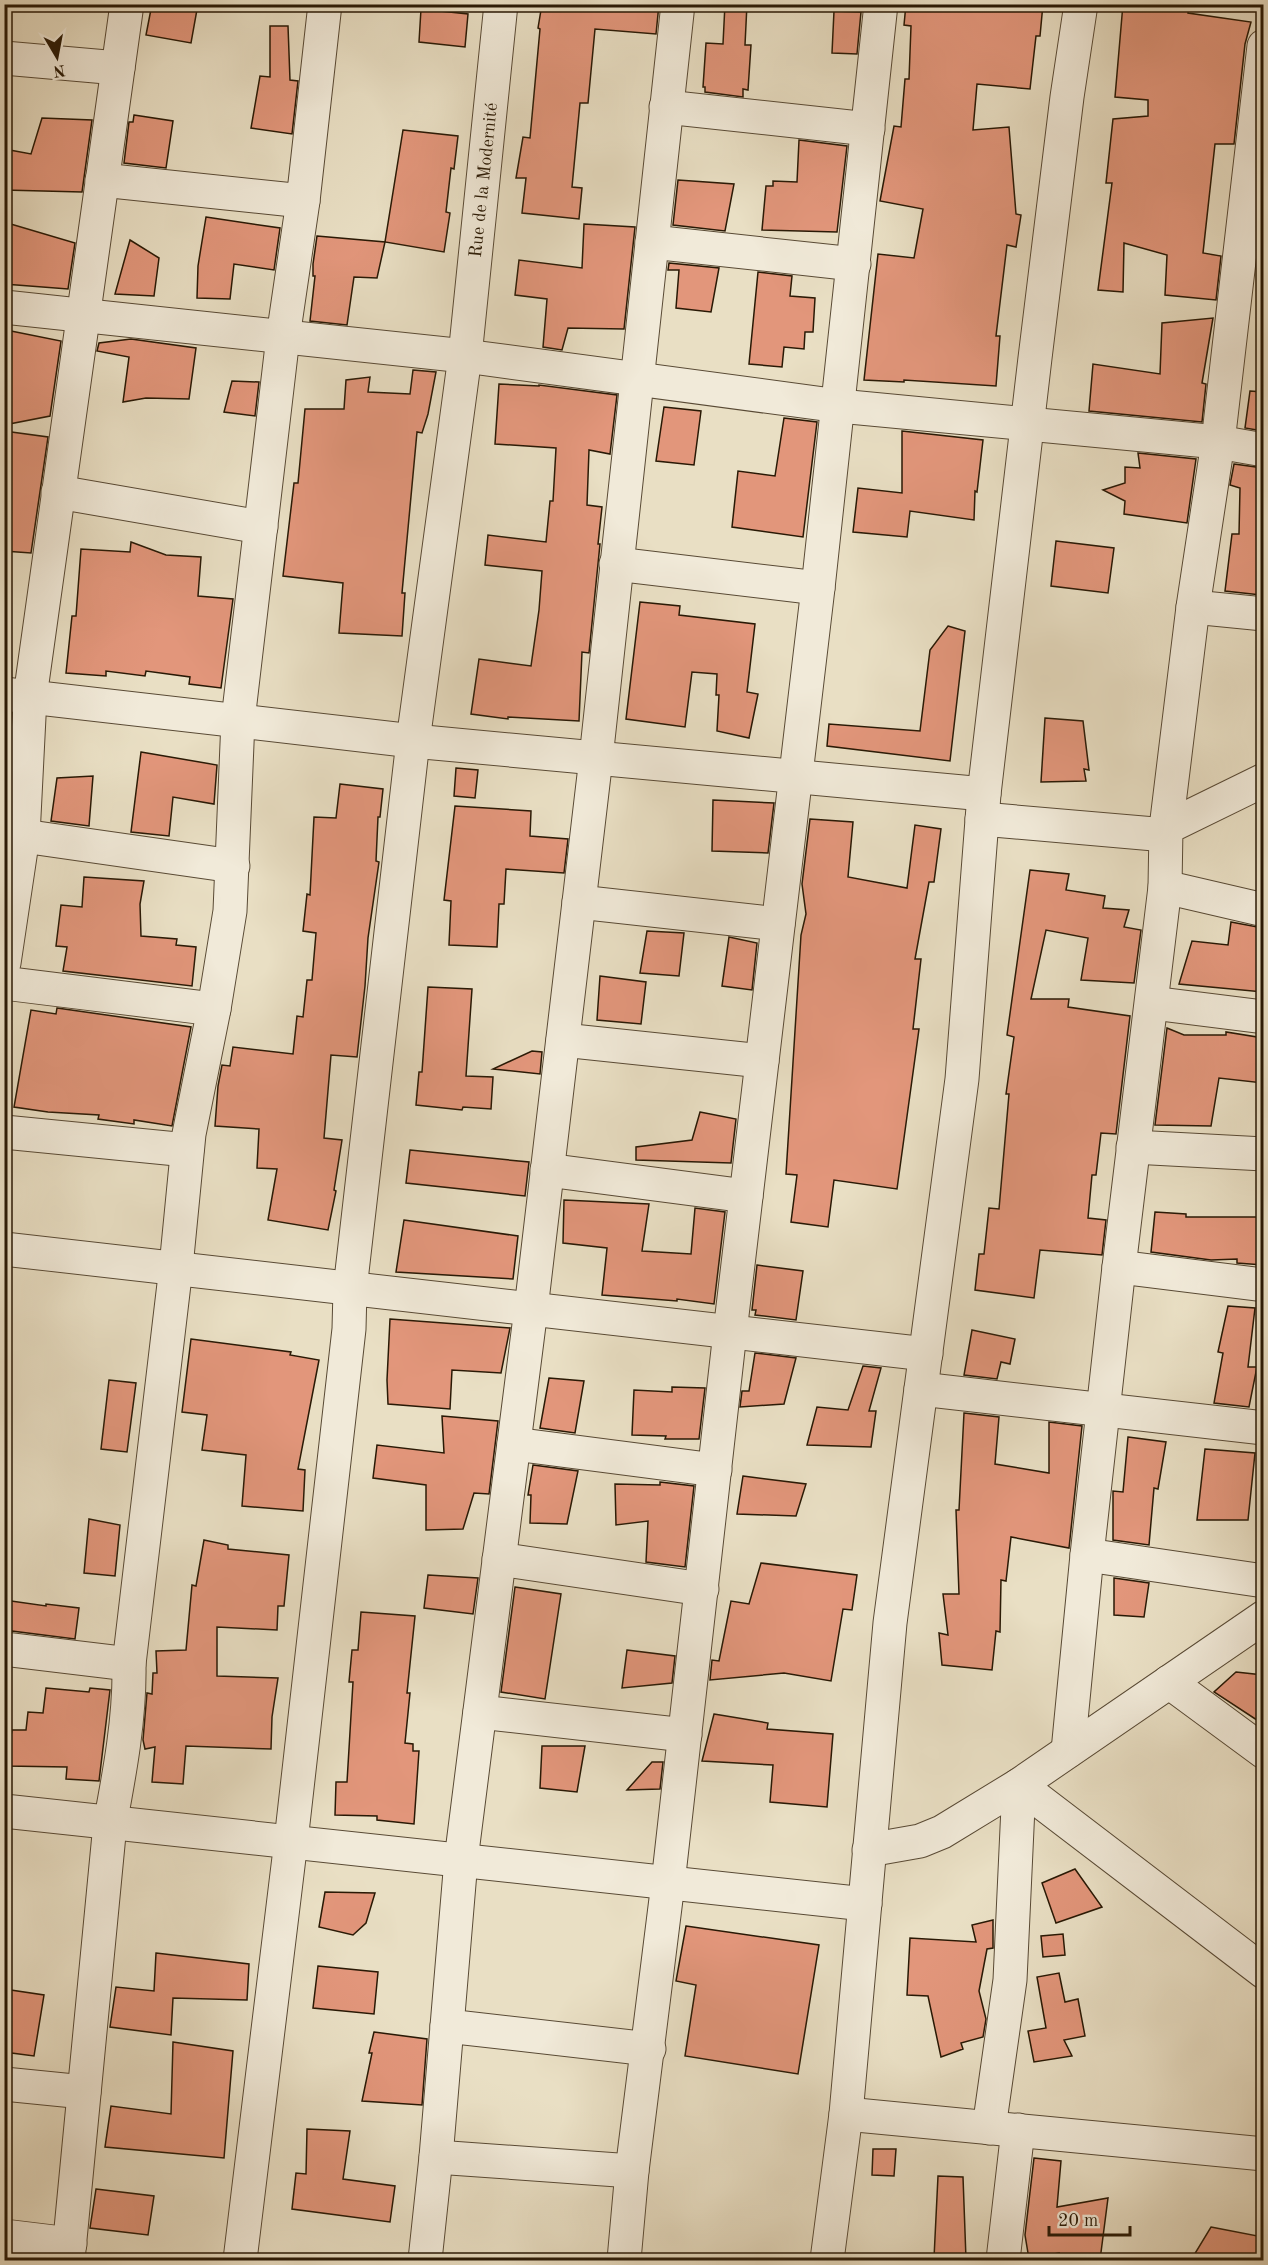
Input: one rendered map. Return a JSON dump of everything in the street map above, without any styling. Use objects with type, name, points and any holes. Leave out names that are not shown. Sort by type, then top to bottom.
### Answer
[{"type":"street","points":[[4,963],[23,836],[17,696],[58,492],[127,4]]},
{"type":"street","points":[[4,2236],[69,2252],[110,1824],[130,1694],[129,1664],[176,1268],[187,1150],[230,911],[237,720],[283,337],[303,201],[324,4]]},
{"type":"street","name":"Rue de la Modernité","points":[[240,2260],[291,1841],[349,1329],[350,1289],[413,741],[465,356],[501,4]]},
{"type":"street","points":[[425,2260],[462,1860],[531,1309],[596,758],[678,4]]},
{"type":"street","points":[[827,2260],[846,2114],[890,1623],[962,1079],[983,806],[1027,424],[1081,4]]},
{"type":"street","points":[[624,2260],[632,2171],[649,2049],[730,1332],[839,406],[868,129],[876,5]]},
{"type":"street","points":[[1068,1751],[1119,1267],[1165,887],[1166,831],[1193,607],[1218,442],[1263,46]]},
{"type":"street","points":[[4,58],[118,68]]},
{"type":"street","points":[[666,107],[868,129]]},
{"type":"street","points":[[102,180],[303,201]]},
{"type":"street","points":[[652,242],[854,264]]},
{"type":"street","points":[[4,307],[465,356],[839,406],[1218,442],[1263,450]]},
{"type":"street","points":[[58,492],[261,527]]},
{"type":"street","points":[[616,564],[818,588]]},
{"type":"street","points":[[1193,607],[1263,614]]},
{"type":"street","points":[[17,696],[413,741],[796,777],[1166,831],[1263,780]]},
{"type":"street","points":[[23,836],[232,866]]},
{"type":"street","points":[[1165,887],[1263,910]]},
{"type":"street","points":[[579,902],[778,924]]},
{"type":"street","points":[[4,983],[214,1009]]},
{"type":"street","points":[[1152,1003],[1263,1017]]},
{"type":"street","points":[[563,1041],[762,1060]]},
{"type":"street","points":[[4,1132],[187,1150]]},
{"type":"street","points":[[1133,1147],[1263,1154]]},
{"type":"street","points":[[547,1170],[746,1196]]},
{"type":"street","points":[[4,1249],[926,1354]]},
{"type":"street","points":[[1119,1267],[1263,1285]]},
{"type":"street","points":[[921,1389],[1263,1428]]},
{"type":"street","points":[[514,1444],[715,1470]]},
{"type":"street","points":[[1087,1555],[1263,1581]]},
{"type":"street","points":[[499,1559],[702,1589]]},
{"type":"street","points":[[870,1850],[920,1842],[942,1832],[1019,1785],[1263,1617]]},
{"type":"street","points":[[4,1649],[129,1664]]},
{"type":"street","points":[[1169,1682],[1263,1752]]},
{"type":"street","points":[[480,1712],[685,1734]]},
{"type":"street","points":[[1019,1785],[1263,1972]]},
{"type":"street","points":[[1003,2260],[1004,2129],[1019,1785]]},
{"type":"street","points":[[4,1811],[865,1905]]},
{"type":"street","points":[[447,2026],[649,2049]]},
{"type":"street","points":[[4,2084],[84,2092]]},
{"type":"street","points":[[846,2114],[1263,2154]]},
{"type":"street","points":[[436,2157],[632,2171]]},
{"type":"building","points":[[152,4],[198,4],[191,43],[146,35]]},
{"type":"building","points":[[542,4],[659,4],[656,34],[595,29],[588,103],[580,103],[572,187],[582,188],[579,219],[522,213],[526,178],[516,178],[523,137],[530,138],[540,29],[538,28]]},
{"type":"building","points":[[725,4],[747,4],[745,45],[751,45],[748,90],[743,89],[743,97],[705,92],[705,87],[703,87],[706,43],[723,44]]},
{"type":"building","points":[[906,4],[1043,4],[1040,36],[1036,36],[1030,89],[977,84],[973,130],[1009,127],[1016,214],[1021,215],[1016,247],[1007,245],[996,336],[1000,336],[996,386],[904,380],[904,382],[864,380],[878,254],[914,258],[923,209],[880,201],[894,126],[901,127],[905,79],[909,79],[911,26],[904,25]]},
{"type":"building","points":[[1123,4],[1189,4],[1188,13],[1251,22],[1245,44],[1234,144],[1215,144],[1203,253],[1221,256],[1216,300],[1165,295],[1167,255],[1124,243],[1123,292],[1098,290],[1112,183],[1106,183],[1113,119],[1148,116],[1148,100],[1115,97]]},
{"type":"building","points":[[421,9],[468,14],[465,47],[419,42]]},
{"type":"building","points":[[834,11],[861,12],[857,54],[832,53]]},
{"type":"building","points":[[270,26],[288,26],[290,80],[298,81],[292,134],[251,128],[260,76],[270,77]]},
{"type":"building","points":[[134,115],[173,121],[166,168],[124,163],[129,122],[133,122]]},
{"type":"building","points":[[42,118],[92,120],[82,192],[4,190],[4,149],[31,154]]},
{"type":"building","points":[[403,130],[458,136],[454,169],[451,168],[446,212],[450,213],[444,252],[385,242]]},
{"type":"building","points":[[799,140],[847,146],[837,232],[762,230],[766,186],[773,186],[773,181],[797,182]]},
{"type":"building","points":[[678,180],[734,184],[725,231],[673,225]]},
{"type":"building","points":[[206,217],[280,228],[274,270],[234,264],[230,299],[197,298],[198,266]]},
{"type":"building","points":[[4,222],[75,243],[68,289],[4,284]]},
{"type":"building","points":[[584,224],[635,227],[624,329],[568,328],[562,350],[543,347],[547,299],[515,295],[519,260],[582,268]]},
{"type":"building","points":[[317,236],[385,242],[377,278],[354,277],[347,325],[310,321]]},
{"type":"building","points":[[130,240],[159,258],[154,296],[115,294]]},
{"type":"building","points":[[669,263],[719,268],[711,312],[676,308],[679,270],[668,270]]},
{"type":"building","points":[[758,272],[792,276],[790,296],[815,298],[813,332],[805,332],[804,349],[784,347],[782,367],[749,364]]},
{"type":"building","points":[[1213,318],[1202,383],[1206,384],[1202,422],[1089,411],[1093,364],[1160,374],[1162,323]]},
{"type":"building","points":[[11,331],[61,341],[50,416],[4,425]]},
{"type":"building","points":[[131,339],[196,348],[189,399],[146,398],[123,402],[129,357],[97,351],[99,343]]},
{"type":"building","points":[[413,370],[436,372],[422,433],[417,432],[402,593],[405,593],[402,636],[339,633],[343,583],[283,576],[294,483],[298,483],[305,409],[344,409],[346,380],[370,377],[368,392],[410,394]]},
{"type":"building","points":[[232,381],[259,382],[255,416],[224,412]]},
{"type":"building","points":[[499,384],[539,385],[617,395],[610,454],[589,450],[587,505],[602,507],[589,653],[582,652],[579,721],[508,717],[508,719],[471,714],[479,659],[531,666],[539,610],[542,571],[485,565],[488,535],[546,542],[550,501],[553,501],[556,448],[495,444]]},
{"type":"building","points":[[1250,391],[1263,392],[1263,431],[1245,428]]},
{"type":"building","points":[[664,407],[701,411],[694,465],[656,461]]},
{"type":"building","points":[[784,418],[817,422],[803,537],[732,527],[738,471],[775,476]]},
{"type":"building","points":[[4,431],[48,437],[31,553],[4,551]]},
{"type":"building","points":[[902,431],[983,440],[977,492],[975,491],[974,520],[910,511],[907,537],[853,532],[858,488],[902,493]]},
{"type":"building","points":[[1138,453],[1196,459],[1187,523],[1124,514],[1125,501],[1103,490],[1125,483],[1125,467],[1140,468]]},
{"type":"building","points":[[1234,464],[1263,468],[1261,595],[1225,591],[1232,534],[1239,534],[1240,488],[1230,485]]},
{"type":"building","points":[[1056,541],[1114,548],[1108,593],[1051,586]]},
{"type":"building","points":[[131,542],[166,555],[201,557],[198,596],[233,599],[221,688],[189,684],[190,677],[146,671],[145,676],[106,671],[106,676],[66,673],[72,616],[76,616],[81,549],[130,552]]},
{"type":"building","points":[[640,602],[680,606],[679,615],[755,624],[747,692],[758,694],[749,738],[717,731],[719,695],[716,695],[717,674],[692,672],[685,727],[626,719]]},
{"type":"building","points":[[948,626],[965,631],[950,761],[827,746],[829,724],[920,731],[930,650]]},
{"type":"building","points":[[1045,718],[1083,721],[1089,770],[1084,769],[1086,781],[1041,782]]},
{"type":"building","points":[[141,752],[217,765],[214,804],[173,797],[169,836],[131,832]]},
{"type":"building","points":[[456,768],[478,770],[475,798],[454,796]]},
{"type":"building","points":[[93,776],[89,826],[51,821],[57,778]]},
{"type":"building","points":[[340,784],[383,789],[380,817],[378,817],[376,861],[379,862],[368,938],[357,1057],[331,1055],[324,1138],[342,1140],[334,1190],[336,1191],[328,1230],[268,1220],[277,1169],[257,1168],[259,1129],[215,1126],[222,1065],[230,1066],[233,1047],[293,1054],[297,1016],[303,1017],[307,980],[312,980],[316,933],[303,931],[307,894],[310,895],[314,817],[336,818]]},
{"type":"building","points":[[713,800],[774,803],[768,853],[712,851]]},
{"type":"building","points":[[455,806],[531,811],[530,836],[568,839],[564,873],[506,869],[504,904],[499,904],[497,947],[449,945],[451,901],[444,900]]},
{"type":"building","points":[[810,819],[853,822],[848,877],[907,888],[915,825],[941,829],[934,882],[929,882],[915,959],[921,959],[913,1029],[919,1029],[897,1189],[834,1180],[828,1227],[791,1222],[797,1175],[786,1174],[801,935],[806,914],[802,884]]},
{"type":"building","points":[[1030,870],[1069,874],[1066,890],[1105,896],[1103,908],[1129,910],[1124,927],[1141,930],[1134,983],[1081,980],[1088,938],[1046,930],[1031,999],[1069,999],[1068,1007],[1130,1016],[1116,1134],[1101,1133],[1096,1175],[1092,1175],[1088,1218],[1106,1220],[1102,1255],[1040,1250],[1034,1298],[975,1290],[979,1254],[984,1254],[989,1208],[999,1209],[1009,1094],[1006,1094],[1014,1037],[1007,1035]]},
{"type":"building","points":[[84,877],[144,881],[140,904],[141,936],[177,939],[176,945],[196,947],[192,986],[63,971],[67,947],[56,946],[61,905],[82,907]]},
{"type":"building","points":[[1231,922],[1263,928],[1263,992],[1179,984],[1192,941],[1228,945]]},
{"type":"building","points":[[647,931],[684,933],[679,976],[640,973]]},
{"type":"building","points":[[729,937],[757,943],[752,990],[722,986]]},
{"type":"building","points":[[600,976],[646,982],[641,1024],[597,1020]]},
{"type":"building","points":[[428,987],[472,989],[466,1076],[493,1077],[491,1109],[463,1107],[462,1110],[416,1105],[419,1072],[422,1072]]},
{"type":"building","points":[[57,1008],[191,1027],[172,1126],[134,1120],[134,1124],[98,1119],[99,1115],[14,1107],[31,1010],[56,1014]]},
{"type":"building","points":[[1167,1028],[1184,1035],[1226,1035],[1226,1032],[1263,1038],[1263,1083],[1219,1078],[1211,1126],[1155,1125]]},
{"type":"building","points":[[532,1051],[542,1052],[540,1074],[493,1069]]},
{"type":"building","points":[[700,1112],[736,1119],[731,1163],[636,1160],[636,1147],[692,1140]]},
{"type":"building","points":[[410,1150],[529,1162],[525,1196],[406,1183]]},
{"type":"building","points":[[564,1200],[649,1204],[642,1251],[691,1254],[695,1208],[725,1212],[714,1304],[677,1299],[677,1301],[602,1295],[607,1248],[563,1243]]},
{"type":"building","points":[[1155,1212],[1186,1214],[1186,1217],[1263,1217],[1263,1265],[1237,1263],[1237,1259],[1211,1260],[1151,1252]]},
{"type":"building","points":[[404,1220],[518,1236],[513,1279],[396,1272]]},
{"type":"building","points":[[757,1265],[803,1271],[796,1320],[755,1315],[756,1310],[752,1310]]},
{"type":"building","points":[[1228,1306],[1255,1308],[1248,1367],[1257,1367],[1249,1407],[1214,1403],[1223,1353],[1218,1352]]},
{"type":"building","points":[[390,1319],[510,1328],[501,1373],[452,1370],[450,1409],[388,1404]]},
{"type":"building","points":[[972,1330],[1015,1339],[1010,1364],[1001,1362],[997,1379],[964,1375]]},
{"type":"building","points":[[191,1339],[291,1352],[290,1355],[319,1360],[298,1469],[305,1470],[303,1511],[242,1506],[246,1455],[202,1450],[207,1415],[182,1412]]},
{"type":"building","points":[[755,1353],[796,1358],[784,1404],[740,1407],[742,1391],[749,1391]]},
{"type":"building","points":[[863,1366],[881,1368],[869,1411],[876,1411],[871,1447],[807,1445],[817,1407],[848,1410]]},
{"type":"building","points":[[549,1378],[584,1381],[575,1433],[540,1428]]},
{"type":"building","points":[[109,1380],[136,1383],[127,1452],[101,1449]]},
{"type":"building","points":[[672,1387],[705,1388],[699,1439],[665,1439],[666,1436],[632,1435],[634,1390],[672,1392]]},
{"type":"building","points":[[964,1413],[999,1417],[995,1464],[1049,1473],[1049,1422],[1082,1426],[1069,1548],[1011,1537],[1006,1581],[1001,1580],[1000,1632],[996,1631],[992,1670],[942,1665],[939,1633],[948,1635],[943,1594],[959,1594],[956,1510],[959,1510]]},
{"type":"building","points":[[442,1416],[498,1421],[489,1494],[474,1493],[463,1529],[426,1530],[426,1485],[373,1478],[377,1445],[444,1453]]},
{"type":"building","points":[[1128,1437],[1166,1442],[1158,1489],[1154,1488],[1149,1545],[1113,1540],[1113,1491],[1123,1492]]},
{"type":"building","points":[[1205,1449],[1255,1453],[1248,1520],[1197,1520]]},
{"type":"building","points":[[533,1465],[578,1471],[567,1524],[530,1523],[531,1495],[528,1495]]},
{"type":"building","points":[[743,1476],[806,1484],[796,1516],[737,1514]]},
{"type":"building","points":[[660,1482],[694,1486],[685,1567],[646,1562],[648,1521],[616,1525],[615,1484],[660,1485]]},
{"type":"building","points":[[89,1519],[120,1525],[115,1576],[84,1573]]},
{"type":"building","points":[[204,1540],[228,1545],[228,1549],[289,1555],[284,1606],[278,1606],[277,1630],[217,1627],[217,1676],[278,1678],[272,1717],[271,1749],[186,1746],[183,1784],[152,1782],[155,1747],[145,1749],[143,1740],[147,1693],[152,1694],[153,1673],[157,1673],[156,1651],[186,1650],[192,1585],[196,1586]]},
{"type":"building","points":[[761,1563],[857,1575],[852,1610],[843,1609],[831,1681],[784,1673],[710,1680],[712,1660],[719,1661],[731,1601],[749,1604]]},
{"type":"building","points":[[428,1575],[478,1578],[473,1614],[424,1608]]},
{"type":"building","points":[[1114,1578],[1149,1583],[1144,1617],[1114,1615]]},
{"type":"building","points":[[515,1587],[561,1594],[545,1699],[501,1692]]},
{"type":"building","points":[[4,1600],[79,1608],[75,1639],[4,1630]]},
{"type":"building","points":[[361,1612],[415,1616],[407,1693],[410,1693],[405,1743],[413,1744],[413,1751],[419,1751],[414,1824],[377,1820],[377,1816],[335,1815],[336,1782],[347,1782],[353,1682],[349,1682],[352,1650],[358,1650]]},
{"type":"building","points":[[627,1650],[675,1656],[672,1683],[622,1688]]},
{"type":"building","points":[[1236,1672],[1263,1675],[1263,1724],[1214,1692]]},
{"type":"building","points":[[46,1688],[89,1692],[90,1688],[110,1690],[99,1781],[66,1779],[67,1767],[6,1766],[12,1730],[26,1730],[28,1712],[43,1713]]},
{"type":"building","points":[[714,1714],[768,1723],[767,1729],[833,1734],[827,1807],[770,1802],[773,1765],[702,1761]]},
{"type":"building","points":[[542,1746],[585,1746],[577,1792],[540,1788]]},
{"type":"building","points":[[652,1762],[663,1762],[660,1789],[627,1790]]},
{"type":"building","points":[[1075,1869],[1102,1907],[1056,1923],[1042,1883]]},
{"type":"building","points":[[325,1892],[375,1893],[366,1923],[353,1935],[319,1927]]},
{"type":"building","points":[[993,1920],[993,1948],[987,1949],[979,1991],[986,2019],[983,2037],[961,2043],[963,2049],[941,2057],[928,1996],[907,1995],[910,1938],[976,1942],[972,1925]]},
{"type":"building","points":[[686,1926],[819,1945],[798,2074],[685,2056],[696,1985],[676,1981]]},
{"type":"building","points":[[1063,1934],[1065,1955],[1043,1957],[1041,1936]]},
{"type":"building","points":[[156,1953],[249,1964],[247,2000],[173,1998],[171,2035],[110,2027],[116,1987],[154,1991]]},
{"type":"building","points":[[318,1966],[378,1972],[374,2014],[313,2008]]},
{"type":"building","points":[[1059,1973],[1065,2002],[1078,1999],[1085,2036],[1064,2040],[1072,2056],[1034,2062],[1028,2031],[1046,2028],[1037,1977]]},
{"type":"building","points":[[4,1989],[44,1995],[34,2056],[4,2052]]},
{"type":"building","points":[[374,2032],[427,2039],[422,2105],[362,2101]]},
{"type":"building","points":[[173,2042],[233,2051],[224,2158],[105,2147],[111,2106],[171,2114]]},
{"type":"building","points":[[307,2129],[350,2131],[343,2179],[395,2186],[390,2222],[292,2209],[296,2173],[306,2174]]},
{"type":"building","points":[[873,2149],[896,2149],[894,2176],[872,2175]]},
{"type":"building","points":[[1034,2158],[1061,2161],[1057,2207],[1108,2198],[1100,2260],[1058,2260],[1059,2253],[1029,2259],[1025,2235]]},
{"type":"building","points":[[938,2176],[963,2177],[966,2259],[934,2258]]},
{"type":"building","points":[[96,2189],[154,2196],[148,2235],[90,2228]]},
{"type":"building","points":[[1211,2227],[1263,2237],[1263,2260],[1191,2260]]}]
